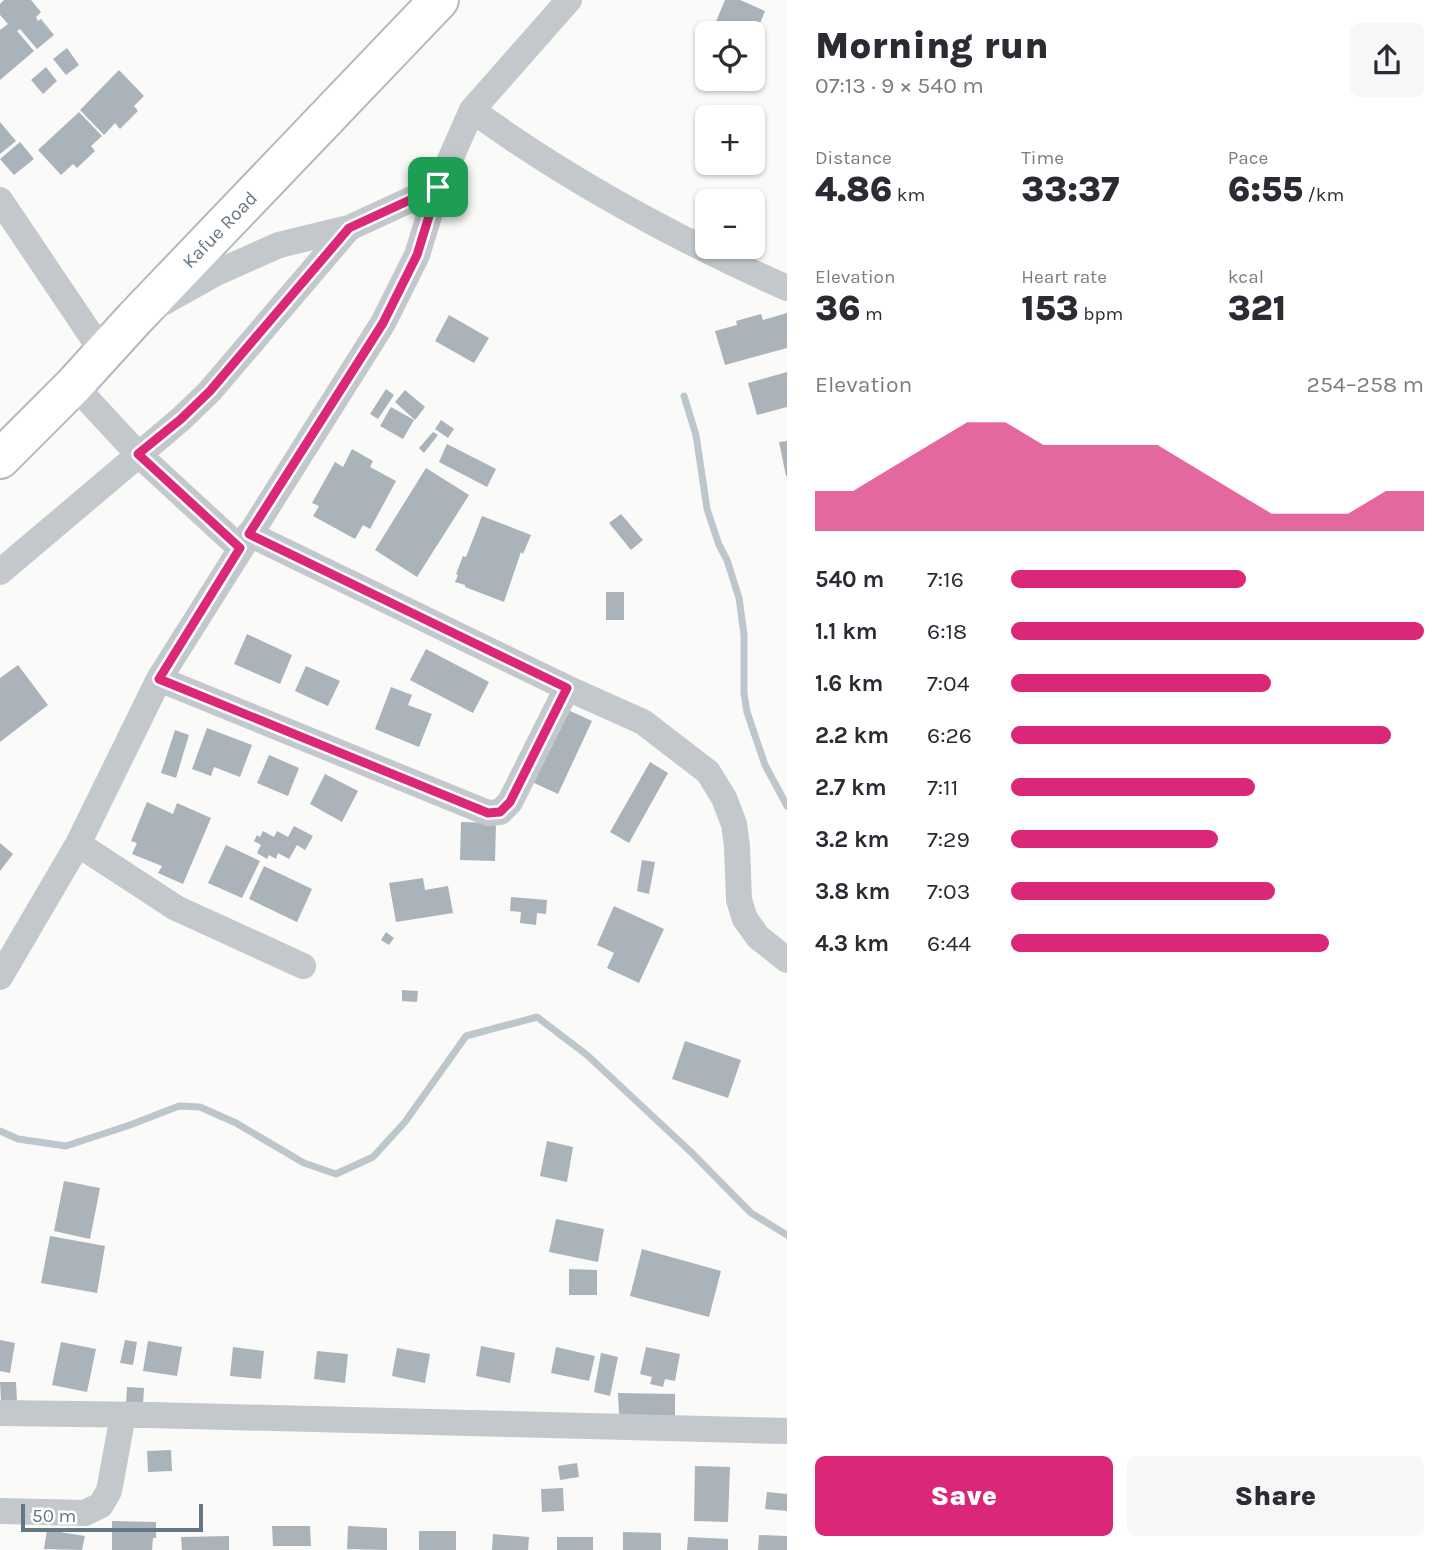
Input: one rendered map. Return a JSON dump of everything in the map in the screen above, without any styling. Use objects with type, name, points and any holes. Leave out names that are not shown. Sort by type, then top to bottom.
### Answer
[{"type":"highway","name":"Kafue Road","points":[[0,459],[74,385],[439,0]]},
{"type":"street","points":[[0,977],[78,844],[159,679],[383,323],[417,255],[438,187],[472,110],[569,0]]},
{"type":"street","points":[[472,110],[508,137],[606,196],[716,256],[787,288]]},
{"type":"street","points":[[135,318],[218,272],[278,245],[349,228],[438,187]]},
{"type":"street","points":[[0,200],[103,353]]},
{"type":"street","points":[[0,572],[181,419],[210,391],[349,228]]},
{"type":"street","points":[[74,385],[138,454],[244,541],[643,722],[708,772],[724,799],[734,824],[739,900],[745,919],[758,937],[787,960]]},
{"type":"street","points":[[159,679],[488,813],[500,812],[510,802],[567,688]]},
{"type":"street","points":[[78,844],[176,908],[303,966]]},
{"type":"street","points":[[0,1413],[787,1431]]},
{"type":"street","points":[[0,1511],[85,1513],[101,1505],[109,1491],[123,1415]]},
{"type":"building","points":[[4,0],[31,0],[41,12],[36,17],[38,21],[41,19],[54,35],[37,49],[20,29],[17,31],[34,51],[0,80],[0,30],[8,24],[0,15],[0,4]]},
{"type":"building","points":[[725,0],[740,0],[765,11],[761,21],[716,21]]},
{"type":"building","points":[[67,48],[79,65],[66,75],[53,59]]},
{"type":"building","points":[[46,67],[57,81],[43,94],[31,80]]},
{"type":"building","points":[[119,70],[144,96],[134,106],[138,111],[120,129],[115,123],[104,135],[80,110]]},
{"type":"building","points":[[79,112],[102,136],[91,146],[95,151],[77,168],[73,164],[61,175],[38,150]]},
{"type":"building","points":[[0,122],[16,141],[0,154]]},
{"type":"building","points":[[20,142],[34,159],[14,175],[0,159]]},
{"type":"building","points":[[787,313],[787,348],[725,365],[715,331],[737,325],[736,321],[761,314],[763,320]]},
{"type":"building","points":[[449,315],[489,338],[474,363],[435,341]]},
{"type":"building","points":[[787,372],[787,407],[757,415],[748,383]]},
{"type":"building","points":[[386,389],[394,395],[378,419],[370,414]]},
{"type":"building","points":[[405,390],[425,407],[415,420],[395,402]]},
{"type":"building","points":[[391,407],[414,420],[403,439],[380,426]]},
{"type":"building","points":[[441,420],[454,429],[448,438],[435,429]]},
{"type":"building","points":[[433,432],[438,435],[424,453],[419,448]]},
{"type":"building","points":[[787,441],[787,476],[786,476],[779,442]]},
{"type":"building","points":[[447,444],[496,469],[487,487],[439,462]]},
{"type":"building","points":[[352,449],[373,461],[370,467],[396,481],[370,529],[363,525],[355,539],[313,516],[319,506],[312,503],[335,462],[343,467]]},
{"type":"building","points":[[426,468],[469,495],[417,577],[375,550]]},
{"type":"building","points":[[621,514],[643,540],[631,550],[609,523]]},
{"type":"building","points":[[482,516],[531,535],[523,554],[521,552],[504,602],[455,582],[463,556],[466,557]]},
{"type":"building","points":[[606,592],[624,592],[624,620],[606,620]]},
{"type":"building","points":[[247,634],[292,655],[280,684],[234,664]]},
{"type":"building","points":[[426,649],[489,682],[473,713],[410,680]]},
{"type":"building","points":[[18,665],[48,705],[0,742],[0,678]]},
{"type":"building","points":[[306,666],[340,681],[328,706],[295,691]]},
{"type":"building","points":[[391,687],[412,695],[408,705],[432,714],[419,747],[375,729]]},
{"type":"building","points":[[566,709],[592,721],[558,794],[532,782]]},
{"type":"building","points":[[207,728],[252,745],[240,777],[214,767],[211,776],[192,769]]},
{"type":"building","points":[[175,730],[189,735],[176,778],[161,773]]},
{"type":"building","points":[[269,755],[299,768],[288,796],[257,783]]},
{"type":"building","points":[[650,762],[668,773],[629,843],[610,832]]},
{"type":"building","points":[[325,774],[358,791],[342,822],[310,804]]},
{"type":"building","points":[[147,802],[173,814],[177,803],[211,818],[183,884],[158,873],[162,866],[132,854],[137,843],[131,841]]},
{"type":"building","points":[[461,822],[496,823],[495,861],[460,860]]},
{"type":"building","points":[[294,826],[313,836],[305,850],[297,845],[289,859],[278,853],[276,859],[269,855],[267,859],[257,853],[261,845],[254,841],[257,835],[260,837],[263,831],[274,837],[277,831],[288,837]]},
{"type":"building","points":[[0,843],[13,854],[0,871]]},
{"type":"building","points":[[226,845],[260,861],[242,898],[208,883]]},
{"type":"building","points":[[642,860],[655,862],[649,894],[637,891]]},
{"type":"building","points":[[264,866],[312,889],[297,922],[249,899]]},
{"type":"building","points":[[423,878],[425,890],[448,886],[453,913],[396,922],[389,883]]},
{"type":"building","points":[[511,897],[547,900],[546,914],[537,913],[536,925],[520,923],[521,912],[510,911]]},
{"type":"building","points":[[614,906],[664,929],[639,983],[607,968],[614,953],[597,945]]},
{"type":"building","points":[[386,932],[394,938],[389,945],[381,940]]},
{"type":"building","points":[[402,990],[418,991],[417,1002],[402,1001]]},
{"type":"building","points":[[685,1041],[741,1060],[728,1098],[672,1079]]},
{"type":"building","points":[[547,1141],[573,1147],[567,1182],[540,1176]]},
{"type":"building","points":[[64,1181],[100,1188],[90,1239],[54,1231]]},
{"type":"building","points":[[556,1219],[604,1229],[598,1262],[549,1252]]},
{"type":"building","points":[[50,1236],[105,1246],[97,1293],[41,1283]]},
{"type":"building","points":[[642,1249],[721,1271],[709,1317],[630,1296]]},
{"type":"building","points":[[569,1269],[597,1270],[597,1295],[569,1295]]},
{"type":"building","points":[[0,1340],[15,1343],[10,1373],[0,1371]]},
{"type":"building","points":[[125,1340],[137,1342],[133,1365],[120,1363]]},
{"type":"building","points":[[148,1341],[182,1347],[177,1376],[143,1371]]},
{"type":"building","points":[[61,1342],[96,1349],[87,1392],[52,1385]]},
{"type":"building","points":[[481,1346],[515,1353],[510,1383],[476,1376]]},
{"type":"building","points":[[233,1347],[264,1351],[261,1379],[230,1376]]},
{"type":"building","points":[[556,1347],[595,1356],[589,1381],[551,1373]]},
{"type":"building","points":[[646,1347],[680,1354],[675,1381],[665,1379],[663,1387],[650,1384],[652,1377],[640,1374]]},
{"type":"building","points":[[397,1348],[430,1354],[425,1383],[392,1376]]},
{"type":"building","points":[[317,1351],[348,1354],[345,1383],[314,1379]]},
{"type":"building","points":[[601,1353],[618,1357],[610,1396],[594,1392]]},
{"type":"building","points":[[0,1382],[16,1382],[17,1402],[1,1402]]},
{"type":"building","points":[[127,1387],[144,1388],[143,1405],[126,1405]]},
{"type":"building","points":[[618,1393],[675,1394],[675,1416],[619,1415]]},
{"type":"building","points":[[171,1450],[172,1471],[148,1472],[147,1451]]},
{"type":"building","points":[[577,1463],[579,1477],[560,1480],[558,1466]]},
{"type":"building","points":[[695,1466],[730,1467],[728,1522],[694,1521]]},
{"type":"building","points":[[563,1488],[564,1511],[542,1512],[541,1489]]},
{"type":"building","points":[[767,1492],[787,1494],[787,1511],[765,1509]]},
{"type":"building","points":[[112,1521],[156,1522],[156,1538],[153,1538],[152,1550],[112,1550]]},
{"type":"building","points":[[272,1526],[310,1526],[311,1546],[273,1546]]},
{"type":"building","points":[[348,1526],[387,1528],[387,1550],[347,1549]]},
{"type":"building","points":[[47,1530],[85,1536],[82,1550],[44,1549]]},
{"type":"building","points":[[419,1531],[456,1531],[456,1550],[419,1550]]},
{"type":"building","points":[[623,1532],[661,1533],[661,1550],[623,1550]]},
{"type":"building","points":[[493,1534],[529,1537],[528,1550],[492,1550]]},
{"type":"building","points":[[759,1535],[787,1536],[787,1550],[758,1550]]},
{"type":"building","points":[[229,1536],[229,1550],[182,1550],[181,1537]]},
{"type":"building","points":[[557,1537],[593,1537],[593,1550],[557,1550]]},
{"type":"building","points":[[688,1537],[728,1539],[728,1550],[687,1550]]},
{"type":"waterway","points":[[684,396],[696,435],[707,509],[739,598],[744,635],[744,693],[747,712],[765,765],[787,806]]},
{"type":"waterway","points":[[0,1131],[18,1139],[66,1146],[179,1106],[200,1107],[236,1123],[304,1163],[336,1174],[373,1157],[405,1122],[466,1036],[537,1017],[587,1055],[692,1153],[751,1213],[787,1235]]},
{"type":"route","points":[[438,187],[417,255],[383,323],[249,534],[567,688],[510,802],[500,812],[488,813],[159,679],[240,548],[138,454],[210,391],[349,228],[438,187]]}]
